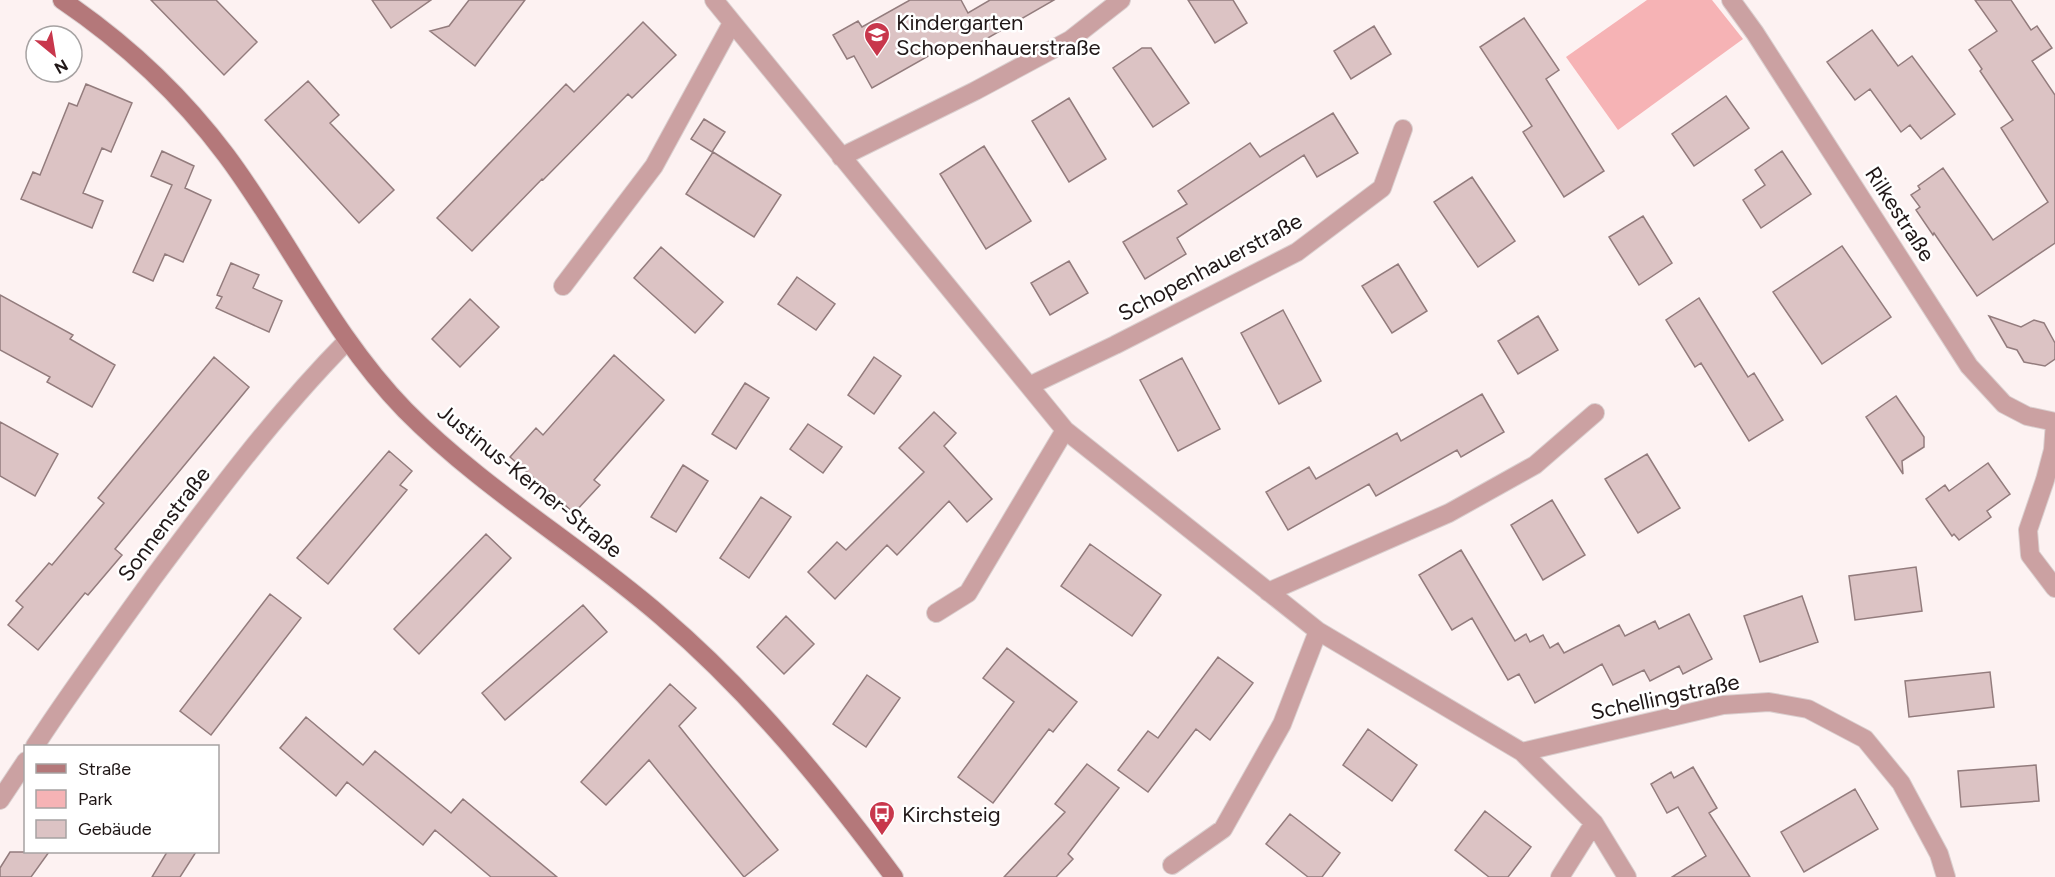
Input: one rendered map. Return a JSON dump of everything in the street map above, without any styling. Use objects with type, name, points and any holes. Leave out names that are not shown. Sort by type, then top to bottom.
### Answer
[{"type":"street","name":"Justinus-Kerner-Straße","points":[[62,0],[124,47],[179,99],[203,127],[250,190],[347,341],[405,410],[447,449],[505,497],[633,593],[718,668],[814,774],[894,877]]},
{"type":"street","points":[[714,0],[1065,430],[1318,631],[1522,752],[1594,823],[1627,877]]},
{"type":"street","points":[[841,158],[975,91],[1070,40],[1121,0]]},
{"type":"street","name":"Rilkestraße","points":[[1731,0],[1755,33],[1969,366],[2004,404],[2027,416],[2055,422],[2053,450],[2028,530],[2030,555],[2055,588]]},
{"type":"street","points":[[563,286],[654,166],[732,23]]},
{"type":"street","name":"Schopenhauerstraße","points":[[1029,386],[1297,252],[1382,188],[1403,129]]},
{"type":"street","name":"Sonnenstraße","points":[[36,745],[68,694],[209,501],[304,386],[347,341]]},
{"type":"street","points":[[1268,592],[1459,507],[1535,465],[1594,413]]},
{"type":"street","points":[[936,613],[968,593],[1065,430]]},
{"type":"street","points":[[1172,865],[1223,829],[1282,724],[1318,631]]},
{"type":"street","name":"Schellingstraße","points":[[1522,752],[1723,705],[1769,702],[1808,709],[1865,739],[1901,783],[1939,854],[1946,877]]},
{"type":"street","points":[[0,800],[24,764]]},
{"type":"street","points":[[1560,877],[1594,823]]},
{"type":"green space","points":[[1647,0],[1712,0],[1743,39],[1618,130],[1566,57]]},
{"type":"building","points":[[151,0],[216,0],[257,42],[224,75]]},
{"type":"building","points":[[372,0],[431,0],[391,28]]},
{"type":"building","points":[[469,0],[525,0],[475,66],[430,31],[449,26]]},
{"type":"building","points":[[910,0],[961,0],[968,13],[990,0],[1054,0],[960,54],[953,42],[872,88],[854,56],[847,59],[833,35],[858,21],[862,27]]},
{"type":"building","points":[[1188,0],[1233,0],[1247,23],[1215,43]]},
{"type":"building","points":[[1975,0],[2011,0],[2031,30],[2037,26],[2052,48],[2032,61],[2055,95],[2055,243],[1977,296],[1916,210],[1920,207],[1911,195],[1920,189],[1918,186],[1943,168],[1993,240],[2048,202],[2001,128],[2013,120],[1980,71],[1982,69],[1969,50],[1997,31]]},
{"type":"building","points":[[1524,18],[1559,70],[1546,79],[1604,171],[1564,197],[1523,132],[1532,126],[1480,47]]},
{"type":"building","points":[[643,22],[676,55],[632,98],[628,94],[472,251],[437,218],[566,84],[574,92]]},
{"type":"building","points":[[1374,26],[1391,54],[1351,79],[1334,51]]},
{"type":"building","points":[[1872,30],[1898,66],[1912,56],[1955,114],[1921,139],[1910,125],[1901,132],[1870,89],[1855,100],[1827,62]]},
{"type":"building","points":[[1142,48],[1151,48],[1189,103],[1153,127],[1113,68]]},
{"type":"building","points":[[308,81],[339,115],[330,123],[394,190],[359,223],[265,120]]},
{"type":"building","points":[[86,84],[132,103],[111,152],[102,148],[83,193],[103,201],[92,228],[21,199],[33,172],[40,175],[69,103],[77,106]]},
{"type":"building","points":[[1726,96],[1749,128],[1694,166],[1672,134]]},
{"type":"building","points":[[1069,98],[1106,159],[1069,182],[1032,121]]},
{"type":"building","points":[[1333,113],[1358,153],[1317,177],[1304,155],[1177,238],[1186,254],[1145,279],[1123,242],[1187,204],[1178,191],[1250,143],[1260,157]]},
{"type":"building","points":[[704,119],[725,132],[712,152],[691,139]]},
{"type":"building","points":[[984,146],[1031,221],[986,249],[940,174]]},
{"type":"building","points":[[162,151],[194,166],[185,188],[211,200],[183,262],[165,254],[153,281],[133,272],[172,185],[151,176]]},
{"type":"building","points":[[1782,151],[1811,194],[1761,228],[1743,200],[1765,185],[1755,170]]},
{"type":"building","points":[[713,152],[781,195],[754,237],[686,194]]},
{"type":"building","points":[[1472,177],[1515,241],[1478,267],[1434,202]]},
{"type":"building","points":[[1643,216],[1672,263],[1639,285],[1609,237]]},
{"type":"building","points":[[1842,246],[1891,317],[1822,364],[1773,292]]},
{"type":"building","points":[[661,247],[723,302],[695,333],[634,278]]},
{"type":"building","points":[[1069,261],[1088,293],[1050,315],[1031,283]]},
{"type":"building","points":[[231,263],[259,275],[253,288],[282,301],[269,332],[216,308],[222,297],[217,295]]},
{"type":"building","points":[[1398,264],[1427,311],[1392,333],[1362,286]]},
{"type":"building","points":[[797,277],[835,304],[816,330],[778,304]]},
{"type":"building","points":[[0,295],[73,335],[70,339],[115,365],[92,407],[47,382],[50,377],[0,350]]},
{"type":"building","points":[[1699,298],[1748,377],[1754,373],[1783,420],[1749,441],[1701,363],[1695,367],[1666,320]]},
{"type":"building","points":[[470,299],[499,327],[460,367],[432,339]]},
{"type":"building","points":[[1283,310],[1321,381],[1279,404],[1241,333]]},
{"type":"building","points":[[1538,316],[1558,350],[1518,374],[1498,341]]},
{"type":"building","points":[[1989,316],[2021,327],[2034,320],[2044,323],[2055,343],[2055,359],[2045,366],[2024,362],[2017,350],[2007,347]]},
{"type":"building","points":[[614,355],[664,400],[594,480],[600,485],[574,513],[510,457],[536,428],[543,435]]},
{"type":"building","points":[[214,357],[249,387],[115,549],[122,555],[88,595],[85,593],[38,650],[8,625],[23,607],[16,601],[49,563],[52,565],[104,503],[98,498]]},
{"type":"building","points":[[874,357],[901,376],[874,414],[848,395]]},
{"type":"building","points":[[1182,358],[1220,429],[1178,451],[1140,380]]},
{"type":"building","points":[[745,383],[769,398],[736,449],[712,434]]},
{"type":"building","points":[[1482,394],[1504,432],[1461,457],[1457,450],[1376,496],[1369,484],[1288,530],[1266,492],[1309,467],[1316,479],[1397,433],[1401,441]]},
{"type":"building","points":[[1896,396],[1924,437],[1924,447],[1902,461],[1903,474],[1866,417]]},
{"type":"building","points":[[934,412],[956,433],[944,446],[992,499],[967,522],[949,501],[897,555],[887,545],[835,599],[808,572],[837,542],[846,550],[924,472],[899,448]]},
{"type":"building","points":[[0,422],[58,454],[35,496],[0,476]]},
{"type":"building","points":[[808,424],[842,447],[823,473],[790,449]]},
{"type":"building","points":[[389,451],[412,471],[400,485],[407,490],[328,584],[297,558]]},
{"type":"building","points":[[1647,454],[1680,508],[1638,533],[1605,479]]},
{"type":"building","points":[[1988,463],[2010,494],[1987,511],[1991,517],[1959,540],[1954,534],[1952,536],[1926,499],[1945,485],[1949,491]]},
{"type":"building","points":[[683,465],[708,481],[676,532],[651,517]]},
{"type":"building","points":[[761,497],[791,517],[749,578],[720,558]]},
{"type":"building","points":[[1552,500],[1585,555],[1543,580],[1511,525]]},
{"type":"building","points":[[486,534],[511,558],[419,654],[394,629]]},
{"type":"building","points":[[1090,544],[1161,595],[1132,636],[1061,586]]},
{"type":"building","points":[[1461,550],[1515,641],[1526,634],[1530,642],[1543,635],[1550,648],[1558,643],[1564,653],[1619,625],[1625,636],[1655,621],[1659,629],[1689,614],[1712,659],[1683,674],[1679,666],[1650,681],[1644,670],[1613,685],[1602,664],[1535,703],[1519,674],[1508,680],[1472,618],[1452,630],[1419,575]]},
{"type":"building","points":[[1916,567],[1922,611],[1855,620],[1849,576]]},
{"type":"building","points":[[270,594],[301,618],[211,735],[180,711]]},
{"type":"building","points":[[1802,596],[1818,642],[1760,662],[1744,616]]},
{"type":"building","points":[[583,605],[607,632],[505,720],[482,693]]},
{"type":"building","points":[[786,616],[814,644],[784,674],[757,647]]},
{"type":"building","points":[[1007,648],[1077,702],[1053,732],[1049,729],[993,803],[958,777],[1014,702],[983,678]]},
{"type":"building","points":[[1218,657],[1253,683],[1210,740],[1196,729],[1148,792],[1118,770],[1148,731],[1158,738]]},
{"type":"building","points":[[1990,672],[1994,707],[1909,717],[1905,681]]},
{"type":"building","points":[[867,675],[900,698],[866,747],[833,724]]},
{"type":"building","points":[[670,684],[696,708],[679,726],[778,850],[744,877],[649,760],[606,805],[581,782]]},
{"type":"building","points":[[306,717],[363,765],[375,751],[451,813],[463,799],[557,877],[491,877],[435,830],[423,845],[347,782],[336,796],[280,748]]},
{"type":"building","points":[[1368,729],[1417,765],[1392,801],[1343,765]]},
{"type":"building","points":[[1087,764],[1119,788],[1068,854],[1073,859],[1056,877],[1004,877],[1065,812],[1055,804]]},
{"type":"building","points":[[2036,765],[2039,801],[1961,807],[1958,771]]},
{"type":"building","points":[[1693,767],[1717,808],[1709,813],[1750,877],[1672,877],[1706,856],[1678,807],[1667,813],[1651,784],[1671,772],[1674,778]]},
{"type":"building","points":[[1855,789],[1878,829],[1804,872],[1781,832]]},
{"type":"building","points":[[1485,811],[1531,847],[1508,877],[1489,877],[1455,850]]},
{"type":"building","points":[[1290,814],[1340,853],[1322,877],[1308,877],[1266,844]]},
{"type":"building","points":[[10,852],[48,853],[31,877],[0,877],[0,868]]},
{"type":"building","points":[[166,853],[195,853],[180,877],[152,877]]},
{"type":"place","name":"Kindergarten Schopenhauerstraße","points":[[877,58]]},
{"type":"place","name":"Kirchsteig","points":[[882,837]]}]
